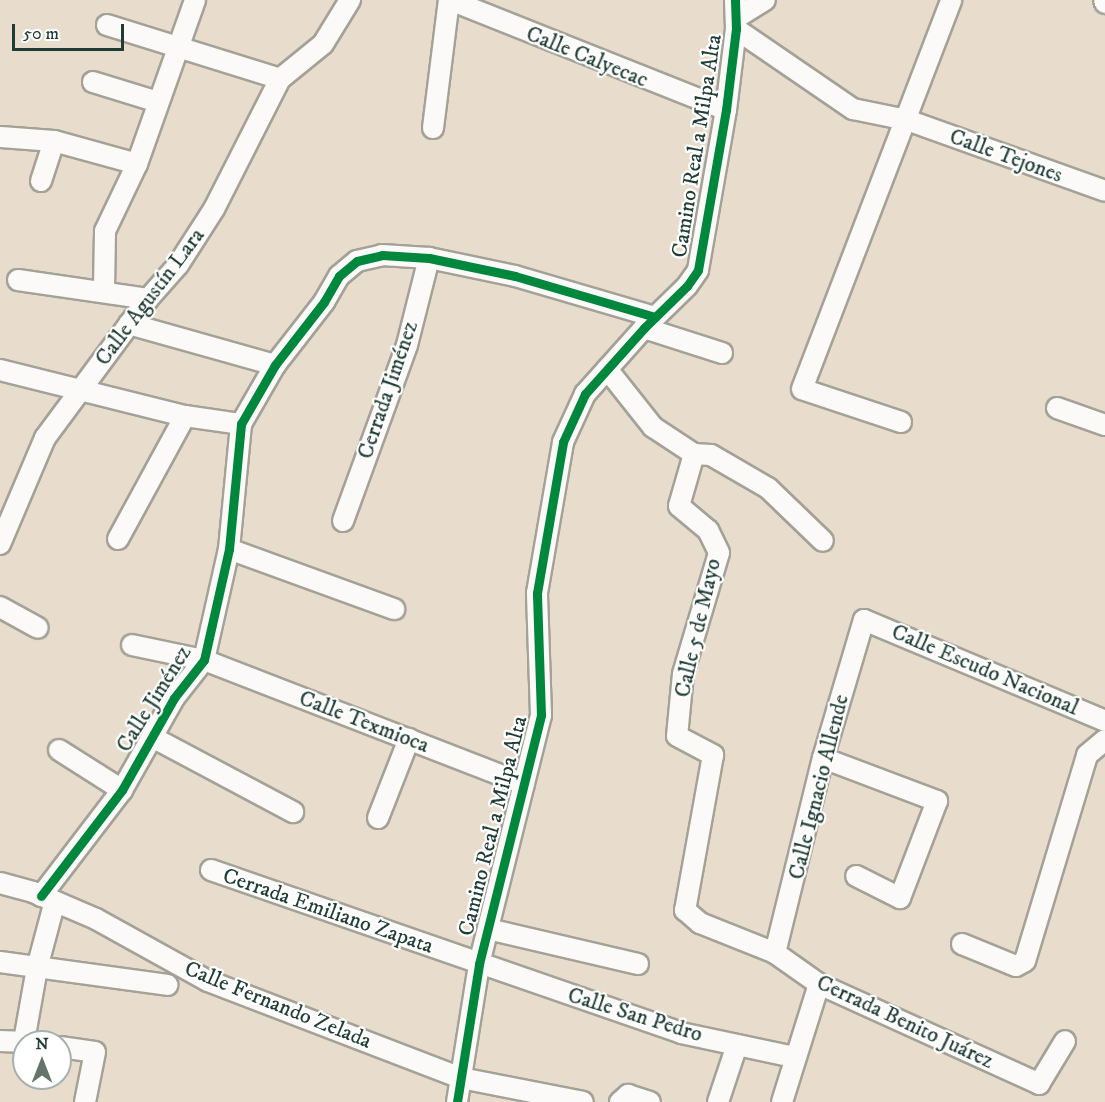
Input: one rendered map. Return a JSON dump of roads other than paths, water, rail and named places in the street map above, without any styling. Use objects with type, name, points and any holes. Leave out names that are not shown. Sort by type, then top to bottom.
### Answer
[{"type":"street","points":[[104,289],[105,231],[137,164],[195,0]]},
{"type":"street","name":"Calle Agustín Lara","points":[[0,543],[45,438],[148,299],[178,266],[214,209],[280,79],[323,44],[350,0]]},
{"type":"street","points":[[433,128],[449,0]]},
{"type":"street","name":"Calle Calyecac","points":[[449,0],[726,110]]},
{"type":"street","points":[[735,16],[765,0]]},
{"type":"street","points":[[901,422],[802,389],[907,120],[951,0]]},
{"type":"street","name":"Camino Real a Milpa Alta","points":[[457,1102],[479,964],[541,715],[537,593],[563,442],[572,415],[607,369],[649,322],[687,286],[698,270],[726,110],[735,16]]},
{"type":"street","name":"Calle Tejones","points":[[735,16],[853,109],[907,120],[1105,191]]},
{"type":"street","points":[[107,25],[178,45],[280,79]]},
{"type":"street","points":[[93,82],[158,102]]},
{"type":"street","points":[[2,137],[54,141],[137,164]]},
{"type":"street","points":[[41,181],[54,141]]},
{"type":"street","points":[[0,370],[185,416],[241,424],[275,365],[324,302],[339,276],[357,261],[382,255],[429,258],[515,276],[649,322],[722,353]]},
{"type":"street","name":"Cerrada Jiménez","points":[[343,521],[407,345],[429,258]]},
{"type":"street","points":[[18,280],[104,289],[148,299]]},
{"type":"street","points":[[129,324],[275,365]]},
{"type":"street","points":[[607,369],[653,428],[694,454],[711,455],[768,488],[823,541]]},
{"type":"street","points":[[1057,408],[1105,425]]},
{"type":"street","points":[[118,539],[185,416]]},
{"type":"street","name":"Calle Jiménez","points":[[28,1030],[48,898],[122,790],[174,698],[204,660],[228,549],[241,424]]},
{"type":"street","name":"Calle 5 de Mayo","points":[[694,454],[679,506],[708,530],[719,553],[683,674],[677,736],[713,755],[685,910],[700,923],[775,954]]},
{"type":"street","points":[[228,549],[394,609]]},
{"type":"street","points":[[0,606],[38,628]]},
{"type":"street","name":"Calle Ignacio Allende","points":[[775,954],[823,758],[864,620]]},
{"type":"street","name":"Calle Escudo Nacional","points":[[864,620],[1105,721]]},
{"type":"street","name":"Calle Texmioca","points":[[132,645],[204,660],[524,784]]},
{"type":"street","points":[[152,737],[293,812]]},
{"type":"street","points":[[378,818],[409,739]]},
{"type":"street","points":[[962,944],[1016,966],[1022,965],[1087,755],[1105,740]]},
{"type":"street","points":[[58,750],[122,790]]},
{"type":"street","points":[[823,758],[937,801],[900,898],[856,876]]},
{"type":"street","name":"Cerrada Emiliano Zapata","points":[[211,870],[479,964]]},
{"type":"street","name":"Calle Fernando Zelada","points":[[0,883],[48,898],[96,919],[208,981],[461,1078],[583,1102]]},
{"type":"street","points":[[488,929],[638,964]]},
{"type":"street","name":"Cerrada Benito Juárez","points":[[775,954],[819,984],[1039,1084],[1065,1041]]},
{"type":"street","points":[[0,962],[167,985]]},
{"type":"street","name":"Calle San Pedro","points":[[479,964],[681,1033],[794,1057]]},
{"type":"street","points":[[782,1102],[794,1057],[819,984]]},
{"type":"street","points":[[718,1102],[737,1045]]},
{"type":"street","points":[[72,1049],[95,1052],[85,1102]]},
{"type":"street","points":[[620,1102],[628,1095],[650,1102]]}]
